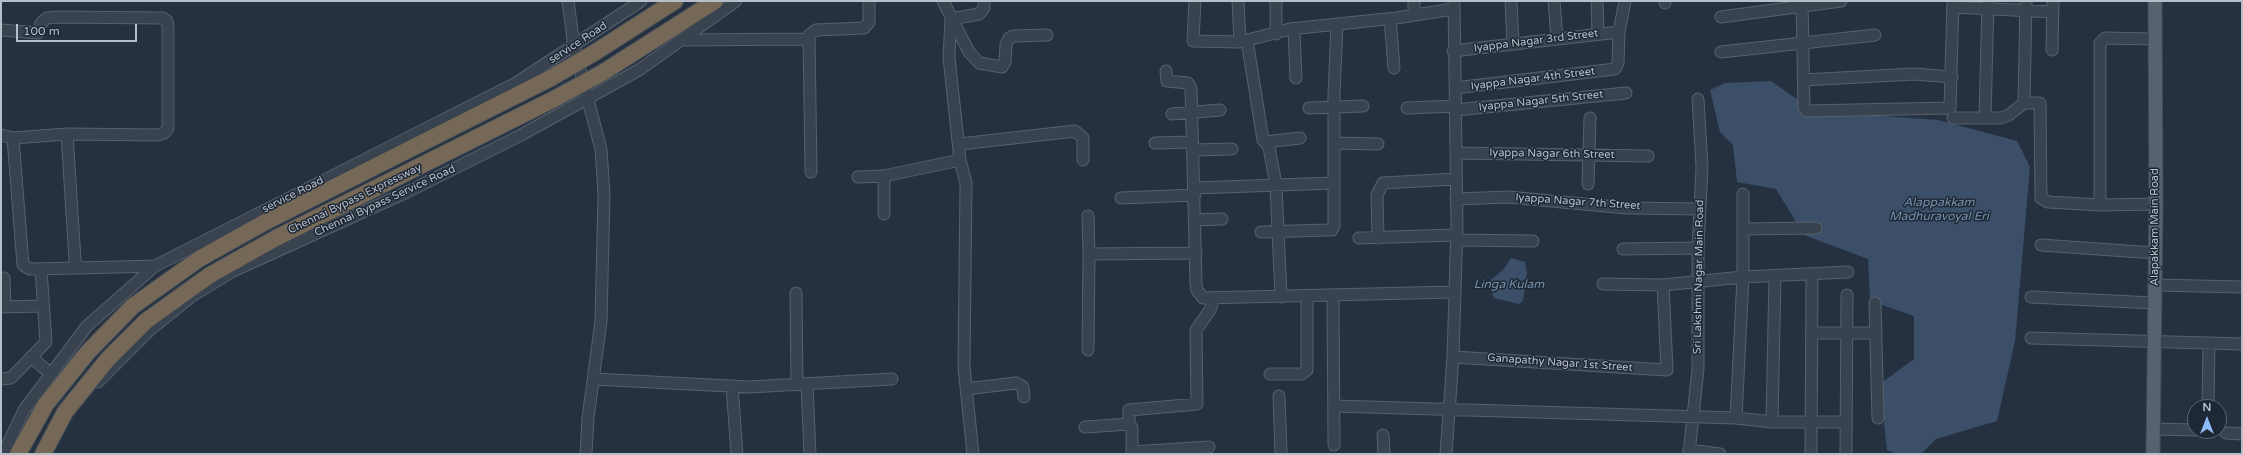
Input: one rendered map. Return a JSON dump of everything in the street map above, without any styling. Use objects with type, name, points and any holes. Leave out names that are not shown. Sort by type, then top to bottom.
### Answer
[{"type":"highway","name":"Chennai Bypass Expressway","points":[[18,454],[46,404],[88,352],[133,306],[199,259],[269,220],[551,78],[594,53],[675,1]]},
{"type":"highway","name":"Chennai Bypass Expressway","points":[[43,454],[65,412],[108,359],[146,321],[210,275],[276,238],[554,100],[602,73],[715,1]]},
{"type":"main road","name":"Alapakkam Main Road","points":[[2153,454],[2156,204],[2155,1]]},
{"type":"street","points":[[568,1],[574,47],[589,98],[601,149],[604,194],[601,321],[588,418],[586,454]]},
{"type":"street","name":"service Road","points":[[3,454],[24,410],[87,326],[155,266],[516,83],[574,47],[641,1]]},
{"type":"street","name":"Chennai Bypass Service Road","points":[[50,454],[69,419],[103,377],[151,330],[192,296],[232,271],[407,192],[521,135],[639,70],[736,1]]},
{"type":"street","points":[[811,172],[809,34],[816,30],[864,28],[867,26],[869,1]]},
{"type":"street","points":[[943,1],[951,19],[974,60],[979,63],[1000,68],[1004,65],[1009,38],[1017,35],[1047,35]]},
{"type":"street","points":[[951,19],[979,14],[984,8],[984,1]]},
{"type":"street","points":[[1195,1],[1193,41],[1244,41],[1294,29],[1390,19],[1414,15],[1454,5],[1456,238],[1453,356],[1446,454]]},
{"type":"street","points":[[1238,1],[1262,140],[1270,147],[1276,185],[1281,296]]},
{"type":"street","points":[[1276,1],[1276,34]]},
{"type":"street","points":[[1414,1],[1414,15]]},
{"type":"street","points":[[1511,1],[1513,44]]},
{"type":"street","points":[[1554,1],[1557,39]]},
{"type":"street","points":[[1597,1],[1598,34]]},
{"type":"street","points":[[1619,32],[1625,1]]},
{"type":"street","points":[[1721,17],[1802,3],[1841,1]]},
{"type":"street","points":[[1802,3],[1804,108],[1806,111],[1950,108],[1953,4],[2053,6],[2052,50]]},
{"type":"street","points":[[1985,118],[1988,5]]},
{"type":"street","points":[[2024,103],[2026,6]]},
{"type":"street","points":[[1,30],[38,33],[41,23],[47,18],[58,17],[163,18],[167,21],[168,129],[164,133],[67,134],[13,138],[1,135]]},
{"type":"street","points":[[951,19],[949,57],[960,144],[960,160],[966,183],[964,367],[973,454]]},
{"type":"street","points":[[1390,19],[1394,68]]},
{"type":"street","points":[[1261,232],[1332,230],[1334,226],[1334,107],[1337,24]]},
{"type":"street","points":[[1294,29],[1296,78]]},
{"type":"street","name":"Iyappa Nagar 3rd Street","points":[[1454,51],[1619,32]]},
{"type":"street","name":"Iyappa Nagar 4th Street","points":[[1455,88],[1615,68],[1618,62],[1619,32]]},
{"type":"street","points":[[1721,52],[1875,34]]},
{"type":"street","points":[[2100,205],[2100,43],[2105,38],[2154,39]]},
{"type":"street","points":[[682,40],[808,39]]},
{"type":"street","points":[[1166,71],[1167,81],[1185,82],[1190,85],[1197,290],[1203,298],[1454,292]]},
{"type":"street","points":[[1803,80],[1914,74],[1952,77]]},
{"type":"street","name":"Iyappa Nagar 5th Street","points":[[1407,108],[1456,108],[1626,93]]},
{"type":"street","name":"Sri Lakshmi Nagar Main Road","points":[[1689,452],[1698,369],[1698,248],[1702,167],[1698,99]]},
{"type":"street","points":[[1953,118],[2001,118],[2009,115],[2024,103],[2036,102],[2040,104],[2042,108],[2041,198],[2048,202],[2100,205],[2156,204]]},
{"type":"street","points":[[1309,108],[1363,106]]},
{"type":"street","points":[[1172,114],[1220,110]]},
{"type":"street","points":[[1588,184],[1590,118]]},
{"type":"street","points":[[960,144],[1075,131],[1083,138],[1083,160]]},
{"type":"street","points":[[67,134],[74,260],[78,268]]},
{"type":"street","points":[[13,138],[23,265],[30,269],[155,266]]},
{"type":"street","points":[[1265,142],[1300,138]]},
{"type":"street","points":[[1155,143],[1232,149]]},
{"type":"street","points":[[1334,143],[1378,144]]},
{"type":"street","name":"Iyappa Nagar 6th Street","points":[[1456,153],[1648,156]]},
{"type":"street","points":[[858,177],[884,176],[960,160]]},
{"type":"street","points":[[884,176],[884,214]]},
{"type":"street","points":[[1378,238],[1376,195],[1383,183],[1456,179]]},
{"type":"street","points":[[1121,198],[1194,191],[1334,182]]},
{"type":"street","points":[[1736,418],[1742,277],[1743,194]]},
{"type":"street","name":"Iyappa Nagar 7th Street","points":[[1456,199],[1508,197],[1627,208],[1700,209]]},
{"type":"street","points":[[1088,216],[1088,350]]},
{"type":"street","points":[[1195,220],[1222,219]]},
{"type":"street","points":[[1742,229],[1816,228]]},
{"type":"street","points":[[1359,238],[1456,238],[1533,241]]},
{"type":"street","points":[[2041,245],[2155,253]]},
{"type":"street","points":[[1623,249],[1698,248]]},
{"type":"street","points":[[1088,254],[1196,253]]},
{"type":"street","points":[[1,379],[11,378],[46,342],[40,269]]},
{"type":"street","points":[[1603,284],[1664,285],[1742,277],[1848,272]]},
{"type":"street","points":[[1811,454],[1812,274]]},
{"type":"street","points":[[1772,422],[1775,276]]},
{"type":"street","points":[[4,278],[3,307],[43,306]]},
{"type":"street","name":"Ganapathy Nagar 1st Street","points":[[1453,356],[1667,370],[1664,285]]},
{"type":"street","points":[[2154,285],[2242,287]]},
{"type":"street","points":[[796,293],[802,384],[810,454]]},
{"type":"street","points":[[1333,295],[1334,445]]},
{"type":"street","points":[[1846,454],[1848,333],[1847,295]]},
{"type":"street","points":[[1270,374],[1302,374],[1307,370],[1307,296]]},
{"type":"street","points":[[2031,297],[2154,303]]},
{"type":"street","points":[[1209,447],[1132,453],[1132,428],[1129,424],[1129,410],[1197,404],[1196,330],[1210,310],[1214,298]]},
{"type":"street","points":[[1875,303],[1878,418]]},
{"type":"street","points":[[1812,333],[1876,334]]},
{"type":"street","points":[[2030,338],[2242,344]]},
{"type":"street","points":[[2208,399],[2209,343]]},
{"type":"street","points":[[32,357],[51,374]]},
{"type":"street","points":[[594,379],[732,386],[892,379]]},
{"type":"street","points":[[966,389],[1016,383],[1023,387],[1024,397]]},
{"type":"street","points":[[732,386],[737,454]]},
{"type":"street","points":[[1279,396],[1281,454]]},
{"type":"street","points":[[1334,406],[1449,408],[1692,416],[1736,418],[1772,422],[1846,422]]},
{"type":"street","points":[[1085,427],[1129,424]]},
{"type":"street","points":[[2153,429],[2187,430]]},
{"type":"street","points":[[2227,433],[2242,434]]},
{"type":"street","points":[[1384,435],[1384,454]]},
{"type":"street","points":[[1689,452],[1720,454]]},
{"type":"water","name":"Alappakkam Madhuravoyal Eri","points":[[1771,81],[1814,111],[1938,120],[2017,141],[2030,167],[2015,341],[1997,421],[1936,439],[1921,454],[1898,454],[1887,450],[1880,384],[1914,359],[1914,316],[1870,301],[1868,259],[1804,235],[1776,189],[1737,182],[1733,145],[1720,132],[1710,90],[1725,83]]},
{"type":"water","name":"Linga Kulam","points":[[1511,258],[1525,262],[1527,272],[1523,301],[1519,304],[1494,298],[1488,282],[1503,270]]}]
